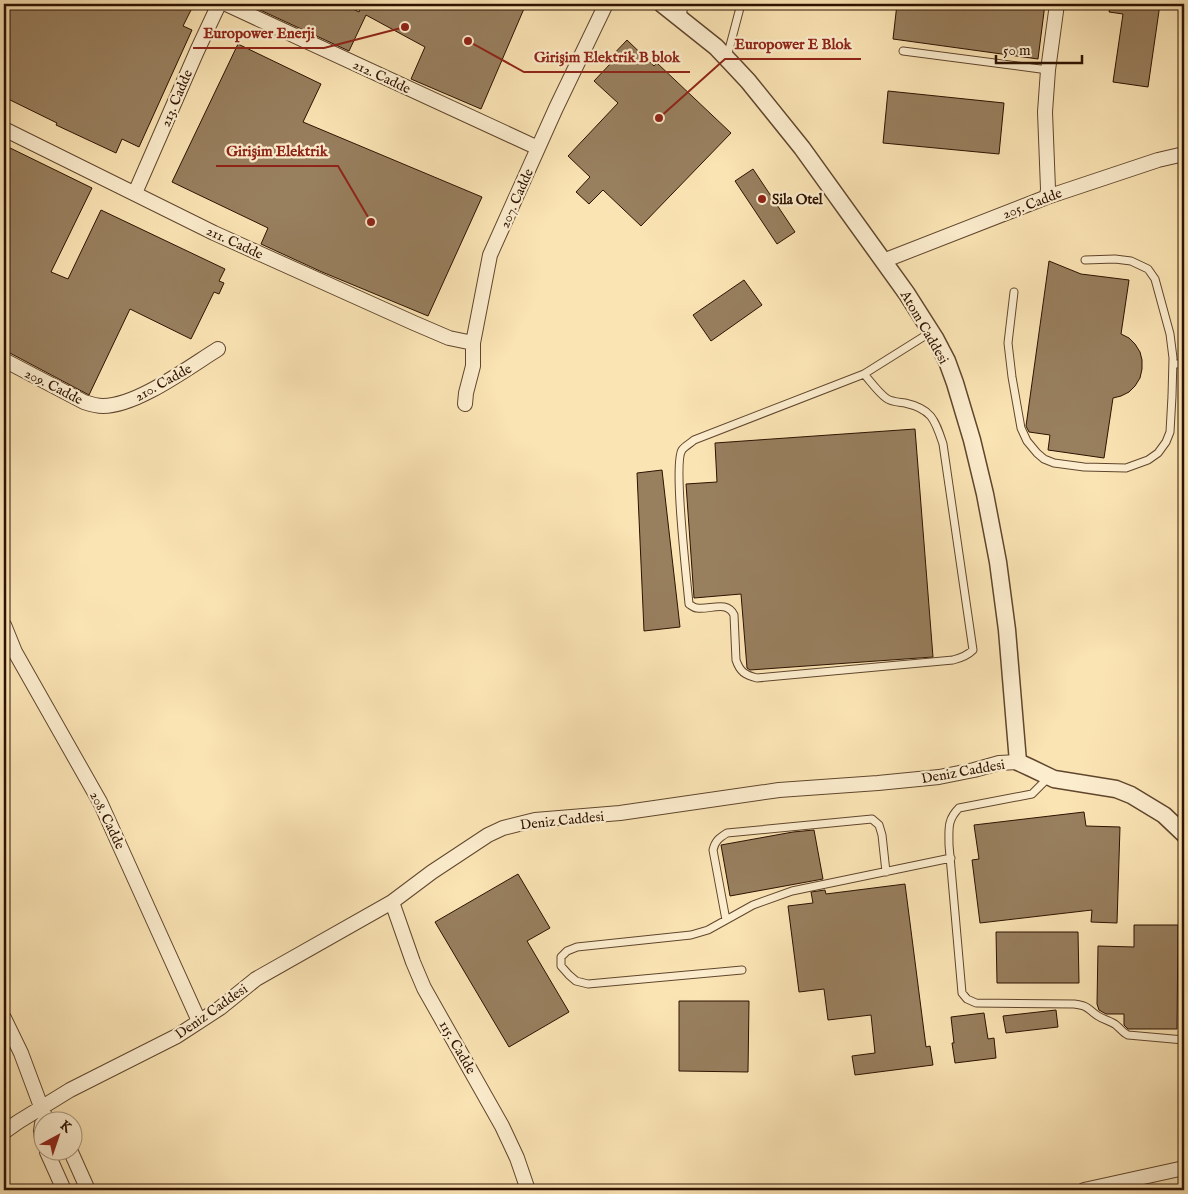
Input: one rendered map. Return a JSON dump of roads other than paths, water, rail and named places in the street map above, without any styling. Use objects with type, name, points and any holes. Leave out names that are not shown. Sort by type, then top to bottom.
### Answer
[{"type":"street","name":"213. Cadde","points":[[136,193],[196,51],[219,4]]},
{"type":"street","name":"212. Cadde","points":[[226,4],[538,148]]},
{"type":"street","name":"207. Cadde","points":[[465,404],[472,366],[473,343],[490,255],[606,4]]},
{"type":"street","name":"Atom Caddesi","points":[[662,4],[683,12],[748,81],[802,148],[907,294],[947,361],[972,440],[998,562],[1007,630],[1018,762]]},
{"type":"street","points":[[1047,197],[1045,112],[1048,70],[1057,4]]},
{"type":"street","name":"211. Cadde","points":[[4,128],[214,233],[414,324],[449,338],[473,343]]},
{"type":"street","name":"205. Cadde","points":[[883,261],[1047,197],[1158,160],[1184,154]]},
{"type":"street","name":"210. Cadde","points":[[105,406],[121,404],[138,398],[218,349]]},
{"type":"street","name":"209. Cadde","points":[[4,360],[84,402],[105,406]]},
{"type":"street","name":"208. Cadde","points":[[4,625],[9,655],[100,802],[199,1022]]},
{"type":"street","name":"Deniz Caddesi","points":[[51,1112],[70,1090],[177,1036],[220,1008],[256,979],[392,902],[432,872],[488,835],[516,824],[535,820],[620,814],[779,790],[878,783],[939,776],[974,770],[1000,762],[1018,762],[1048,777],[1068,782],[1116,788],[1164,815],[1184,834]]},
{"type":"street","name":"115. Cadde","points":[[392,902],[424,988],[502,1126],[517,1158],[528,1190]]},
{"type":"street","points":[[4,1018],[20,1053],[42,1112]]},
{"type":"street","name":"Deniz Caddesi","points":[[4,1132],[32,1123]]},
{"type":"street","points":[[52,1162],[64,1190]]},
{"type":"street","points":[[75,1162],[88,1190]]},
{"type":"street","points":[[1084,1190],[1128,1185],[1184,1168]]},
{"type":"lane","points":[[726,58],[741,4]]},
{"type":"lane","points":[[903,51],[1048,70]]},
{"type":"lane","points":[[1014,292],[1008,343],[1021,428],[1027,441],[1044,459],[1054,463],[1084,467],[1126,468],[1148,460],[1158,453],[1170,432],[1173,364],[1170,334],[1155,279],[1148,268],[1131,261],[1115,258],[1085,260]]},
{"type":"lane","points":[[864,374],[886,398],[927,412],[936,423],[943,444],[973,650],[962,658],[953,660],[757,678],[746,675],[738,666],[736,660],[734,615],[732,610],[720,606],[696,608],[690,604],[679,495],[679,458],[682,450],[694,440],[864,374],[931,332]]},
{"type":"lane","points":[[1173,364],[1184,364]]},
{"type":"lane","points":[[1048,777],[1032,794],[959,808],[952,816],[949,828],[962,993],[967,1000],[976,1003],[1082,1005],[1088,1007],[1098,1016],[1116,1024],[1128,1035],[1184,1040]]},
{"type":"lane","points":[[726,920],[712,850],[718,839],[727,833],[872,820],[878,824],[882,835],[886,872]]},
{"type":"lane","points":[[742,970],[588,984],[576,981],[569,975],[561,966],[561,957],[577,947],[691,935],[708,930],[753,905],[792,891],[951,858]]},
{"type":"place","name":"Europower Enerji","points":[[405,27]]},
{"type":"place","name":"Girişim Elektrik B blok","points":[[468,41]]},
{"type":"place","name":"Europower E Blok","points":[[659,118]]},
{"type":"place","name":"Sila Otel","points":[[762,199]]},
{"type":"place","name":"Girişim Elektrik","points":[[371,222]]}]
